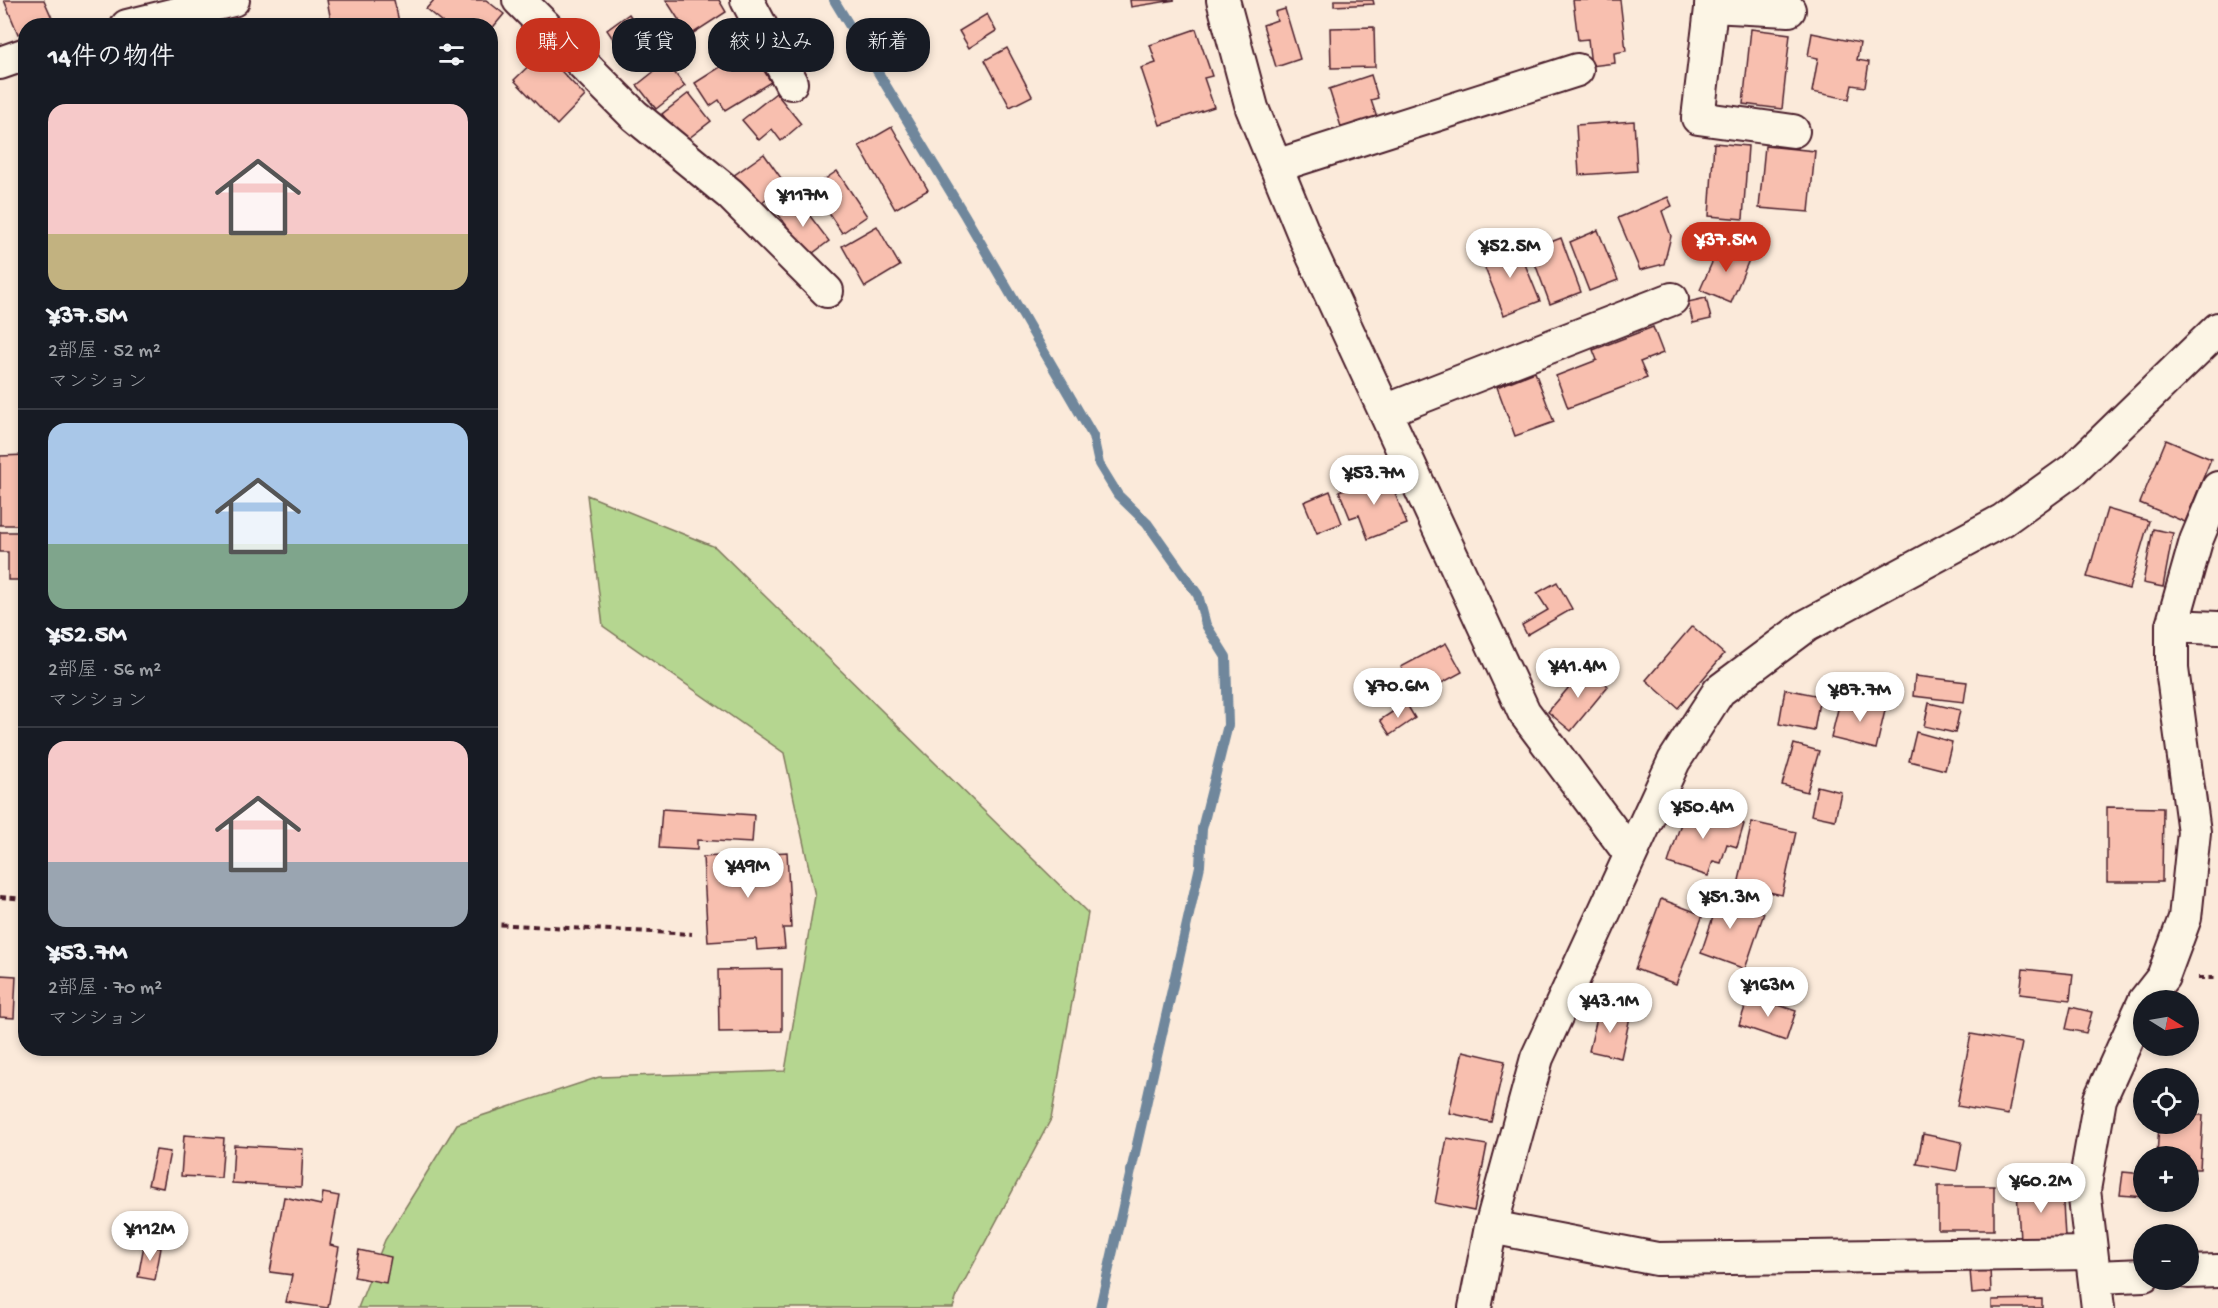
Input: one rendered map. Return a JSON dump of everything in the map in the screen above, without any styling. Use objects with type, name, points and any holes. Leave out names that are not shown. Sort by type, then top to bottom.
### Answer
[{"type":"street","points":[[160,18],[233,0]]},
{"type":"street","points":[[519,0],[634,115],[730,194],[827,291]]},
{"type":"street","points":[[747,0],[791,83]]},
{"type":"street","points":[[1223,0],[1252,108],[1311,252],[1524,712],[1630,854]]},
{"type":"street","points":[[1789,10],[1711,3],[1698,118],[1793,131]]},
{"type":"street","points":[[0,63],[18,57]]},
{"type":"street","points":[[1276,166],[1577,70]]},
{"type":"street","points":[[1385,411],[1672,299]]},
{"type":"street","points":[[1475,1308],[1491,1227],[1537,1058],[1674,761],[1719,691],[1806,626],[2003,520],[2074,469],[2218,329]]},
{"type":"street","points":[[2153,990],[2163,977],[2185,918],[2194,832],[2172,669],[2172,626],[2196,540],[2218,488]]},
{"type":"street","points":[[2172,626],[2218,628]]},
{"type":"street","points":[[2095,1279],[2084,1190],[2100,1099],[2133,1026]]},
{"type":"street","points":[[1491,1227],[1657,1259],[2095,1279],[2133,1276]]},
{"type":"street","points":[[2199,1272],[2218,1271]]},
{"type":"path","points":[[0,897],[18,898]]},
{"type":"path","points":[[498,924],[692,934]]},
{"type":"green space","points":[[587,495],[715,547],[1088,913],[1051,1119],[958,1293],[953,1308],[358,1308],[385,1240],[457,1124],[599,1077],[785,1071],[815,896],[784,753],[603,626]]},
{"type":"building","points":[[4,0],[44,0],[52,18],[18,18],[18,34]]},
{"type":"building","points":[[327,0],[394,0],[398,18],[330,18]]},
{"type":"building","points":[[434,0],[486,0],[504,14],[498,21],[498,18],[437,18],[426,9]]},
{"type":"building","points":[[666,0],[719,0],[726,12],[717,18],[708,18],[708,24],[696,31],[696,18],[678,18]]},
{"type":"building","points":[[1130,0],[1175,0],[1131,7]]},
{"type":"building","points":[[1334,0],[1373,0],[1374,4],[1334,6]]},
{"type":"building","points":[[1573,0],[1620,0],[1626,51],[1614,53],[1615,63],[1591,66],[1588,39],[1578,40]]},
{"type":"building","points":[[1285,9],[1300,59],[1276,67],[1263,25],[1277,20],[1275,12]]},
{"type":"building","points":[[987,14],[996,31],[969,48],[959,31]]},
{"type":"building","points":[[612,26],[612,38],[607,30]]},
{"type":"building","points":[[1374,27],[1375,67],[1331,68],[1330,28]]},
{"type":"building","points":[[1196,29],[1212,76],[1204,78],[1214,107],[1160,125],[1141,68],[1156,63],[1150,45]]},
{"type":"building","points":[[1751,29],[1790,34],[1782,109],[1743,104]]},
{"type":"building","points":[[1812,33],[1860,43],[1857,60],[1869,62],[1865,87],[1852,85],[1849,99],[1812,92],[1818,58],[1808,56]]},
{"type":"building","points":[[1007,48],[1032,96],[1010,107],[985,60]]},
{"type":"building","points":[[522,72],[562,72],[585,96],[557,125],[514,80]]},
{"type":"building","points":[[653,72],[674,72],[685,86],[656,109],[637,85]]},
{"type":"building","points":[[712,72],[765,72],[771,82],[725,110],[719,100],[710,106],[695,83]]},
{"type":"building","points":[[1371,75],[1378,98],[1371,100],[1378,121],[1343,133],[1329,89]]},
{"type":"building","points":[[689,93],[711,121],[684,142],[662,114]]},
{"type":"building","points":[[776,93],[801,124],[781,141],[772,129],[759,140],[742,120]]},
{"type":"building","points":[[1634,121],[1637,171],[1579,175],[1576,125]]},
{"type":"building","points":[[892,127],[928,190],[895,209],[859,146]]},
{"type":"building","points":[[1714,143],[1748,146],[1743,219],[1709,216]]},
{"type":"building","points":[[1765,146],[1815,151],[1809,212],[1759,208]]},
{"type":"building","points":[[764,154],[786,185],[755,207],[733,176]]},
{"type":"building","points":[[837,171],[867,216],[842,233],[812,188]]},
{"type":"building","points":[[1668,197],[1672,206],[1662,211],[1671,236],[1664,264],[1640,270],[1618,218]]},
{"type":"building","points":[[797,199],[829,241],[809,256],[778,214]]},
{"type":"building","points":[[877,226],[900,266],[865,287],[842,246]]},
{"type":"building","points":[[1598,230],[1618,280],[1589,291],[1570,242]]},
{"type":"building","points":[[1561,238],[1581,292],[1550,304],[1530,250]]},
{"type":"building","points":[[1516,242],[1540,301],[1504,315],[1480,256]]},
{"type":"building","points":[[1721,242],[1751,255],[1731,303],[1700,290]]},
{"type":"building","points":[[1706,298],[1711,319],[1693,323],[1688,302]]},
{"type":"building","points":[[1653,327],[1663,353],[1640,362],[1647,378],[1568,408],[1556,376],[1597,360],[1593,350]]},
{"type":"building","points":[[1535,372],[1554,422],[1515,436],[1497,387]]},
{"type":"building","points":[[2166,440],[2211,459],[2185,522],[2140,503]]},
{"type":"building","points":[[18,455],[18,525],[0,525],[0,456]]},
{"type":"building","points":[[1387,473],[1407,524],[1368,539],[1359,515],[1350,518],[1339,491]]},
{"type":"building","points":[[1330,491],[1342,523],[1317,533],[1304,502]]},
{"type":"building","points":[[2107,509],[2149,521],[2129,589],[2087,577]]},
{"type":"building","points":[[2153,529],[2173,533],[2163,587],[2143,583]]},
{"type":"building","points":[[0,532],[18,532],[18,580],[8,580],[8,552],[0,552]]},
{"type":"building","points":[[1557,582],[1572,609],[1527,635],[1522,625],[1548,610],[1537,593]]},
{"type":"building","points":[[1692,626],[1724,654],[1678,708],[1646,680]]},
{"type":"building","points":[[1446,643],[1462,672],[1416,697],[1401,667]]},
{"type":"building","points":[[1586,667],[1608,686],[1571,731],[1548,712]]},
{"type":"building","points":[[1915,676],[1967,682],[1964,702],[1913,696]]},
{"type":"building","points":[[1785,689],[1820,696],[1814,731],[1779,724]]},
{"type":"building","points":[[1863,697],[1887,702],[1876,749],[1831,738],[1839,705],[1860,711]]},
{"type":"building","points":[[1406,703],[1415,718],[1390,735],[1380,720]]},
{"type":"building","points":[[1929,703],[1960,710],[1955,733],[1924,726]]},
{"type":"building","points":[[1916,732],[1952,742],[1945,770],[1909,761]]},
{"type":"building","points":[[1794,744],[1819,751],[1807,792],[1782,785]]},
{"type":"building","points":[[1817,786],[1841,792],[1835,820],[1811,815]]},
{"type":"building","points":[[1687,805],[1744,824],[1737,847],[1727,844],[1721,863],[1713,861],[1708,876],[1668,863]]},
{"type":"building","points":[[2107,807],[2163,808],[2162,882],[2107,882]]},
{"type":"building","points":[[662,809],[754,815],[752,843],[697,840],[697,850],[659,848]]},
{"type":"building","points":[[1752,822],[1796,832],[1782,895],[1738,885]]},
{"type":"building","points":[[787,852],[791,928],[783,928],[785,948],[757,950],[756,939],[708,942],[703,857]]},
{"type":"building","points":[[1697,890],[1764,913],[1745,969],[1701,953],[1715,911],[1692,903]]},
{"type":"building","points":[[1661,899],[1703,915],[1676,984],[1635,969]]},
{"type":"building","points":[[782,969],[782,1031],[719,1032],[718,970]]},
{"type":"building","points":[[2023,969],[2073,974],[2070,1000],[2020,994]]},
{"type":"building","points":[[0,975],[16,976],[14,1018],[0,1017]]},
{"type":"building","points":[[1749,995],[1796,1011],[1786,1041],[1739,1025]]},
{"type":"building","points":[[2071,1007],[2092,1012],[2086,1033],[2066,1029]]},
{"type":"building","points":[[1599,1010],[1630,1017],[1621,1058],[1589,1051]]},
{"type":"building","points":[[1971,1034],[2022,1043],[2008,1115],[1957,1106]]},
{"type":"building","points":[[1463,1051],[1505,1061],[1491,1122],[1449,1113]]},
{"type":"building","points":[[2199,1115],[2203,1115],[2200,1169],[2199,1146],[2158,1146],[2158,1134],[2199,1134]]},
{"type":"building","points":[[1923,1134],[1962,1142],[1957,1171],[1917,1164]]},
{"type":"building","points":[[184,1135],[224,1138],[221,1178],[181,1176]]},
{"type":"building","points":[[1447,1138],[1487,1145],[1474,1211],[1435,1203]]},
{"type":"building","points":[[234,1145],[303,1149],[301,1187],[232,1183]]},
{"type":"building","points":[[156,1150],[170,1152],[163,1188],[148,1185]]},
{"type":"building","points":[[2123,1172],[2133,1173],[2133,1196],[2120,1195]]},
{"type":"building","points":[[1938,1186],[1994,1186],[1994,1230],[1938,1230]]},
{"type":"building","points":[[2062,1187],[2065,1237],[2020,1240],[2017,1190]]},
{"type":"building","points":[[323,1193],[339,1196],[330,1245],[339,1247],[328,1308],[286,1302],[292,1275],[270,1272],[284,1197],[321,1205]]},
{"type":"building","points":[[144,1245],[161,1248],[155,1280],[138,1277]]},
{"type":"building","points":[[359,1250],[391,1257],[386,1283],[354,1277]]},
{"type":"building","points":[[1990,1268],[1991,1292],[1972,1294],[1970,1270]]},
{"type":"building","points":[[2042,1299],[2042,1308],[1992,1308],[1992,1300]]},
{"type":"waterway","points":[[834,0],[964,214],[1093,436],[1099,464],[1118,495],[1147,523],[1198,595],[1206,625],[1226,657],[1228,725],[1202,829],[1200,866],[1100,1308]]}]
